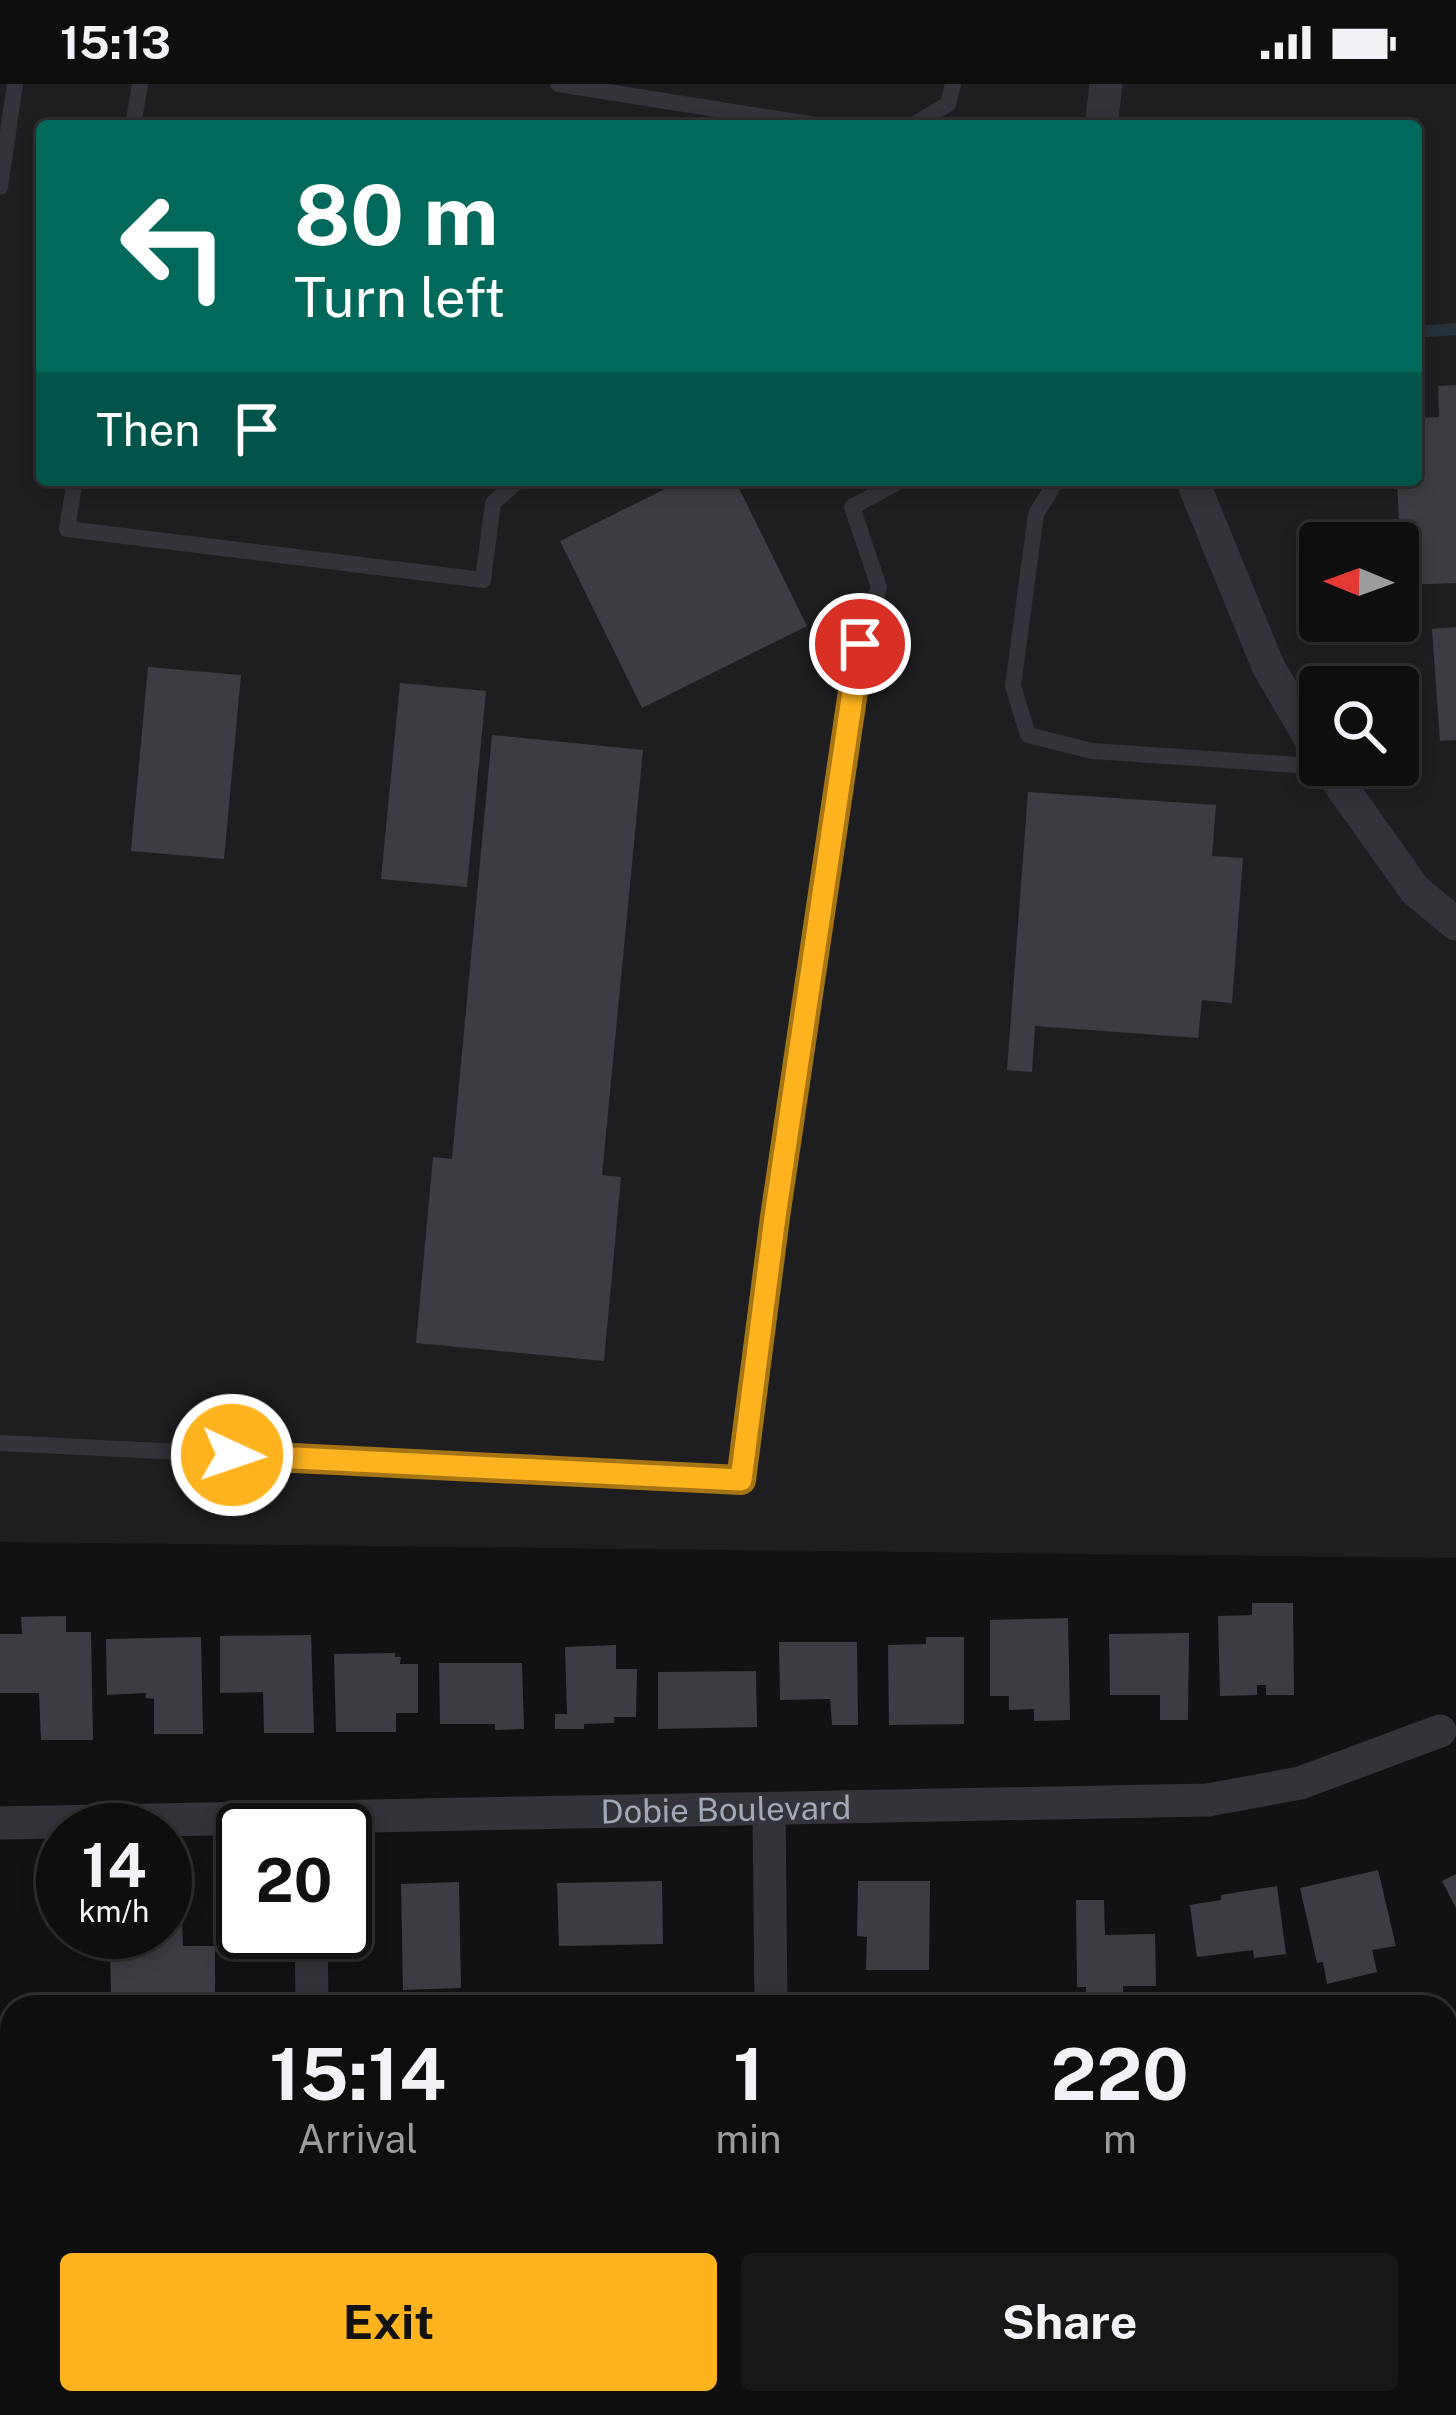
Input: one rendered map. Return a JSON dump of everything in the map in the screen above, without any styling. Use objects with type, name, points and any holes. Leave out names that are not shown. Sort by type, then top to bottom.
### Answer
[{"type":"street","points":[[1102,120],[1106,84]]},
{"type":"street","points":[[1194,486],[1268,667],[1299,720]]},
{"type":"street","points":[[1341,786],[1415,890],[1456,924]]},
{"type":"street","name":"Dobie Boulevard","points":[[372,1822],[1208,1800],[1300,1783],[1440,1730]]},
{"type":"street","points":[[769,1809],[771,1995]]},
{"type":"street","name":"Dobie Boulevard","points":[[0,1823],[216,1824]]},
{"type":"street","points":[[311,1959],[312,1995]]},
{"type":"lane","points":[[0,188],[15,84]]},
{"type":"lane","points":[[134,120],[140,84]]},
{"type":"lane","points":[[558,84],[784,120]]},
{"type":"lane","points":[[922,120],[948,104],[953,84]]},
{"type":"lane","points":[[74,486],[67,529],[483,580],[493,503],[512,486]]},
{"type":"lane","points":[[0,1443],[741,1480],[860,644],[879,587],[852,506],[890,486]]},
{"type":"lane","points":[[1053,486],[1036,514],[1013,686],[1028,735],[1092,751],[1299,761]]},
{"type":"shaded area","points":[[0,84],[1456,84],[1456,1558],[0,1542]]},
{"type":"building","points":[[1456,385],[1456,583],[1419,584],[1419,522],[1399,522],[1397,486],[1422,486],[1422,418],[1439,417],[1438,386]]},
{"type":"building","points":[[671,486],[738,486],[807,626],[642,708],[560,541]]},
{"type":"building","points":[[1456,627],[1456,740],[1440,741],[1432,629]]},
{"type":"building","points":[[148,667],[241,675],[224,859],[131,851]]},
{"type":"building","points":[[400,683],[486,691],[467,887],[381,879]]},
{"type":"building","points":[[492,735],[643,750],[602,1175],[621,1177],[604,1361],[416,1343],[433,1157],[452,1159]]},
{"type":"building","points":[[1028,792],[1216,805],[1212,856],[1243,858],[1232,1003],[1202,1000],[1198,1038],[1035,1026],[1032,1072],[1007,1070]]},
{"type":"building","points":[[1252,1603],[1293,1603],[1294,1695],[1266,1695],[1266,1685],[1257,1685],[1257,1695],[1220,1696],[1218,1616],[1252,1615]]},
{"type":"building","points":[[66,1616],[66,1632],[91,1632],[93,1740],[41,1740],[39,1693],[0,1693],[0,1634],[22,1634],[21,1617]]},
{"type":"building","points":[[1068,1618],[1070,1720],[1034,1721],[1034,1709],[1009,1710],[1009,1696],[990,1696],[990,1620]]},
{"type":"building","points":[[1189,1633],[1188,1720],[1160,1720],[1160,1695],[1110,1695],[1109,1634]]},
{"type":"building","points":[[311,1635],[314,1733],[264,1733],[263,1692],[220,1693],[220,1636]]},
{"type":"building","points":[[201,1637],[203,1734],[154,1734],[154,1699],[146,1698],[146,1693],[107,1695],[106,1639]]},
{"type":"building","points":[[926,1637],[964,1637],[964,1724],[889,1725],[888,1645],[926,1644]]},
{"type":"building","points":[[779,1642],[857,1642],[858,1725],[832,1725],[830,1699],[780,1700]]},
{"type":"building","points":[[616,1645],[616,1669],[637,1669],[636,1717],[614,1717],[614,1723],[584,1724],[584,1729],[555,1729],[555,1714],[567,1714],[565,1647]]},
{"type":"building","points":[[395,1653],[401,1657],[400,1664],[418,1664],[418,1713],[396,1713],[396,1732],[336,1732],[334,1654]]},
{"type":"building","points":[[439,1663],[522,1663],[524,1729],[440,1724]]},
{"type":"building","points":[[756,1671],[757,1727],[658,1729],[658,1672]]},
{"type":"building","points":[[1378,1870],[1396,1946],[1372,1950],[1377,1972],[1327,1984],[1323,1962],[1317,1963],[1300,1888]]},
{"type":"building","points":[[1456,1874],[1456,1908],[1442,1881]]},
{"type":"building","points":[[662,1881],[663,1944],[559,1946],[557,1883]]},
{"type":"building","points":[[858,1881],[930,1881],[929,1970],[866,1970],[867,1937],[857,1936]]},
{"type":"building","points":[[459,1882],[461,1988],[403,1990],[401,1884]]},
{"type":"building","points":[[1277,1886],[1286,1954],[1254,1958],[1253,1950],[1197,1957],[1190,1905]]},
{"type":"building","points":[[1076,1900],[1104,1900],[1105,1935],[1155,1934],[1156,1986],[1123,1986],[1123,1995],[1086,1995],[1086,1987],[1077,1987]]},
{"type":"building","points":[[192,1946],[215,1946],[215,1993],[111,1995],[110,1959],[192,1959]]},
{"type":"waterway","points":[[1422,332],[1456,329]]},
{"type":"route","points":[[232,1455],[741,1480],[860,644]]}]
